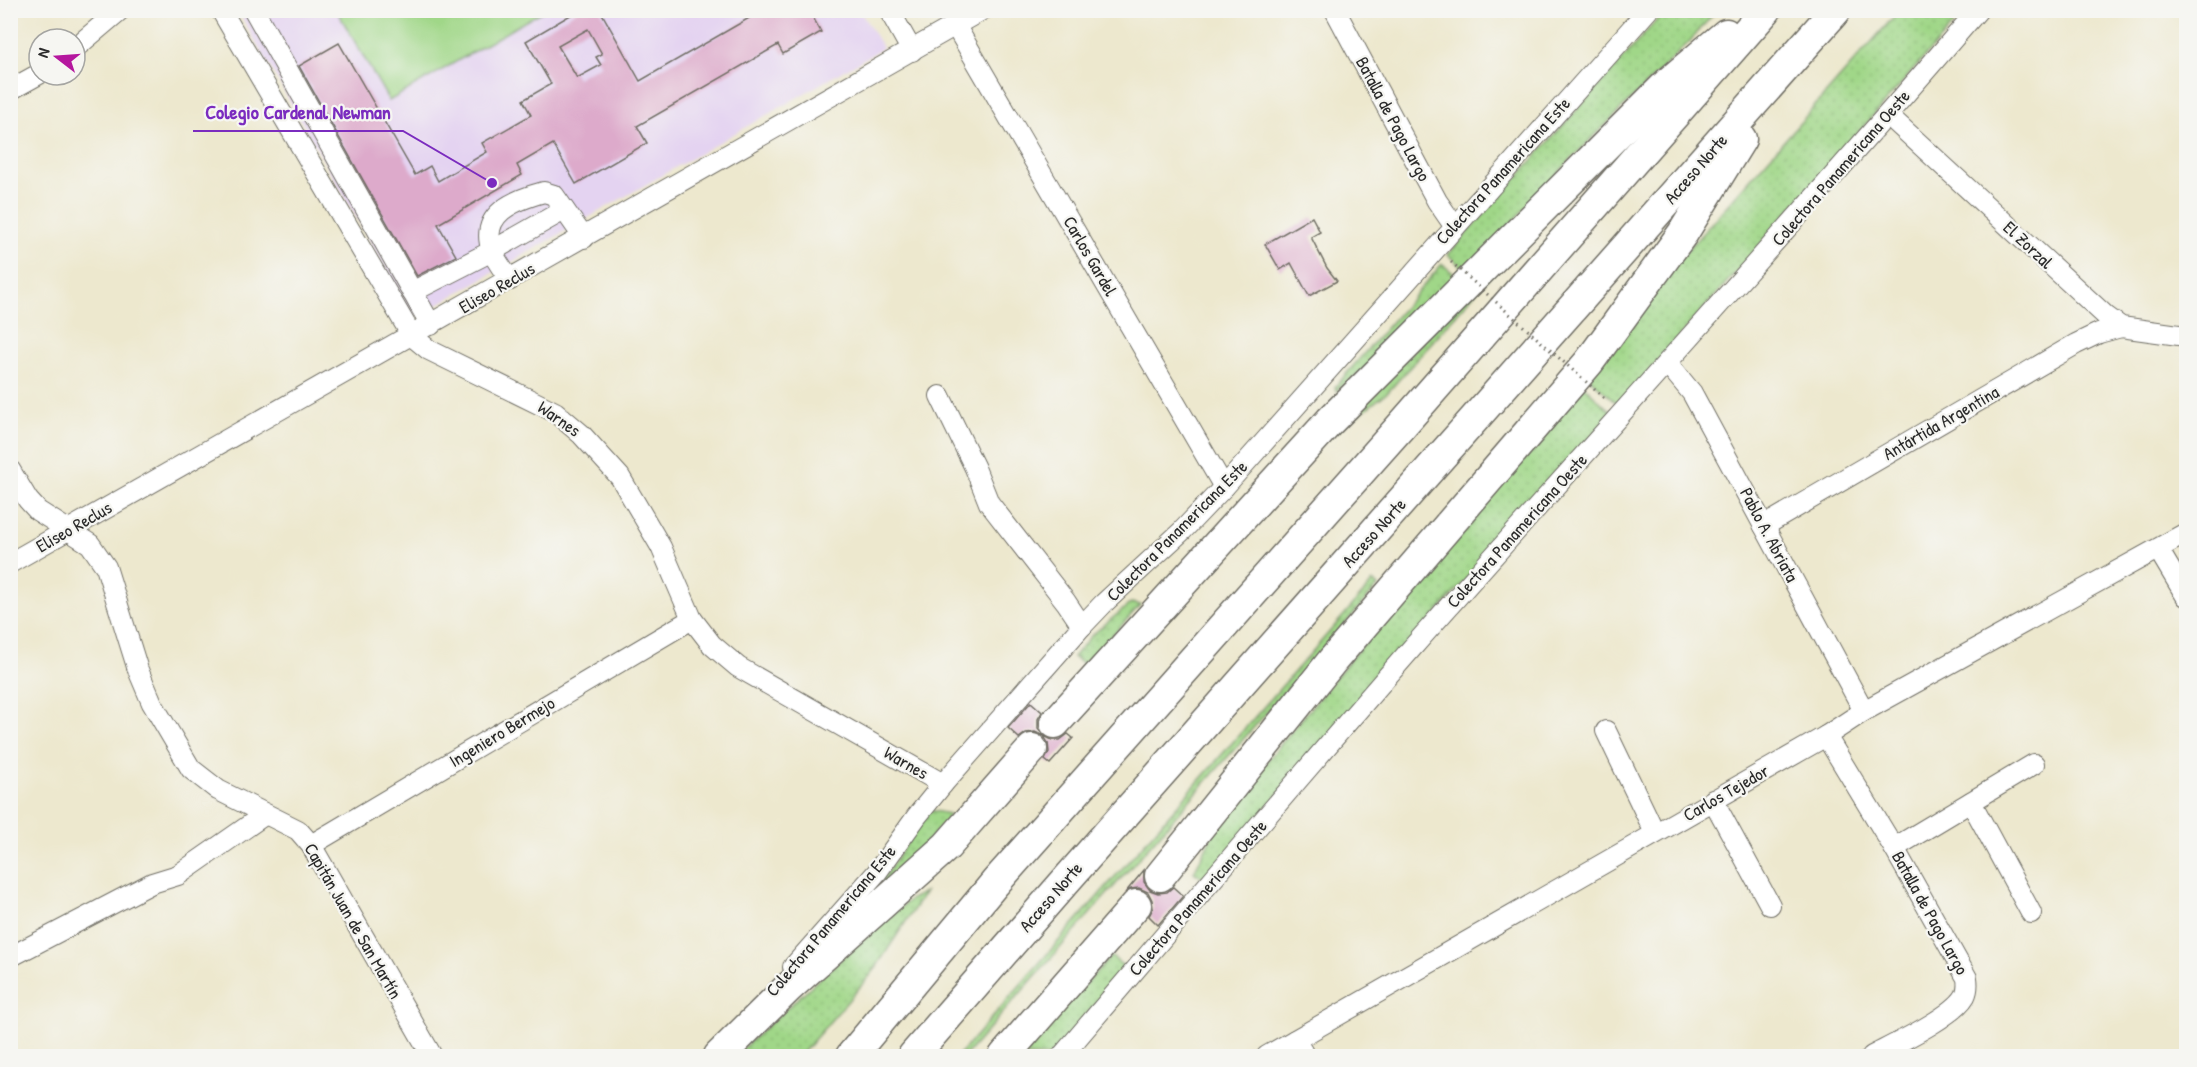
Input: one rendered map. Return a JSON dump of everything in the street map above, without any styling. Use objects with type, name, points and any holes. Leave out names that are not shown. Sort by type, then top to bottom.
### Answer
[{"type":"highway","points":[[1055,723],[1330,421],[1669,82],[1753,10]]},
{"type":"highway","points":[[851,1056],[995,883],[1394,434],[1766,10]]},
{"type":"highway","name":"Acceso Norte","points":[[913,1056],[1836,10]]},
{"type":"highway","points":[[1160,876],[1333,660],[1589,362],[1683,233],[1783,70]]},
{"type":"highway","points":[[720,1056],[788,988],[947,846],[1032,749]]},
{"type":"highway","points":[[1004,1056],[1136,905]]},
{"type":"street","points":[[87,38],[120,10]]},
{"type":"street","name":"Warnes","points":[[221,10],[412,336],[429,350],[555,412],[581,434],[620,477],[661,547],[692,619],[712,645],[738,667],[943,784]]},
{"type":"street","points":[[254,10],[431,325]]},
{"type":"street","points":[[888,10],[912,51]]},
{"type":"street","name":"Eliseo Reclus","points":[[10,563],[982,10]]},
{"type":"street","name":"Batalla de Pago Largo","points":[[1335,10],[1437,201],[1455,226]]},
{"type":"street","name":"Colectora Panamericana Este","points":[[712,1056],[856,898],[916,816],[1082,626],[1224,487],[1648,10]]},
{"type":"street","name":"Colectora Panamericana Oeste","points":[[1062,1056],[1412,648],[1668,364],[1978,10]]},
{"type":"street","name":"Carlos Gardel","points":[[956,25],[1224,487]]},
{"type":"street","points":[[10,90],[27,81]]},
{"type":"street","name":"El Zorzal","points":[[1888,115],[2107,317],[2121,327]]},
{"type":"street","points":[[510,280],[492,251],[490,224],[498,212],[544,192],[554,195],[584,238]]},
{"type":"street","points":[[412,292],[492,251],[564,210]]},
{"type":"street","points":[[2121,327],[2187,336]]},
{"type":"street","name":"Antártida Argentina","points":[[1764,526],[2076,344],[2099,333],[2121,327]]},
{"type":"street","name":"Pablo A. Abriata","points":[[1668,364],[1692,393],[1864,711]]},
{"type":"street","points":[[940,396],[975,468],[989,503],[1082,626]]},
{"type":"street","name":"Capitán Juan de San Martín","points":[[10,470],[33,505],[90,544],[106,567],[138,670],[152,703],[191,769],[218,790],[298,830],[311,845],[432,1056]]},
{"type":"street","name":"Carlos Tejedor","points":[[1267,1056],[1300,1048],[1655,833],[1826,736],[1864,711],[2187,533]]},
{"type":"street","points":[[2158,549],[2187,596]]},
{"type":"street","name":"Ingeniero Bermejo","points":[[311,845],[692,619]]},
{"type":"street","points":[[1606,731],[1655,833]]},
{"type":"street","name":"Batalla de Pago Largo","points":[[1826,736],[1894,848],[1967,978],[1968,988],[1964,998],[1941,1018],[1872,1056]]},
{"type":"street","points":[[1894,848],[2034,764]]},
{"type":"street","points":[[1713,800],[1770,905]]},
{"type":"street","points":[[1971,802],[2031,913]]},
{"type":"street","points":[[10,957],[152,883],[178,875],[264,815]]},
{"type":"path","points":[[1451,262],[1593,388]]},
{"type":"shaded area","points":[[238,11],[860,11],[883,48],[414,318]]},
{"type":"green space","points":[[337,11],[543,11],[389,101]]},
{"type":"green space","points":[[1665,11],[1716,11],[1690,41],[1574,156],[1466,271],[1448,255]]},
{"type":"green space","points":[[1899,11],[1965,11],[1619,405],[1587,376],[1676,263]]},
{"type":"green space","points":[[1523,239],[1388,392],[1326,440]]},
{"type":"green space","points":[[1442,264],[1462,280],[1375,360],[1336,391],[1335,387]]},
{"type":"green space","points":[[1579,381],[1612,413],[1204,879],[1194,872],[1222,816]]},
{"type":"green space","points":[[1373,582],[1378,586],[965,1056],[958,1056]]},
{"type":"green space","points":[[1131,603],[1140,605],[1086,665],[1073,657],[1092,635]]},
{"type":"green space","points":[[930,810],[949,814],[948,818],[911,860],[859,908],[884,877]]},
{"type":"green space","points":[[925,892],[873,972],[800,1056],[734,1056],[861,941],[911,899]]},
{"type":"green space","points":[[1111,956],[1127,969],[1049,1056],[1020,1056]]},
{"type":"building","points":[[579,10],[600,10],[640,81],[763,10],[809,10],[821,32],[783,54],[778,45],[637,126],[647,143],[576,184],[553,144],[517,165],[522,175],[438,224],[456,256],[417,276],[299,66],[339,43],[415,175],[430,166],[438,181],[487,152],[482,143],[531,115],[523,100],[551,84],[526,41]],"holes":[[[588,29],[602,54],[596,57],[601,65],[577,78],[558,46]]]},
{"type":"building","points":[[1312,217],[1320,232],[1311,237],[1327,268],[1337,281],[1309,296],[1291,263],[1280,270],[1265,244]]},
{"type":"building","points":[[1031,702],[1042,712],[1038,719],[1038,728],[1044,736],[1035,732],[1026,733],[1019,738],[1008,728]]},
{"type":"building","points":[[1068,734],[1073,738],[1050,764],[1045,760],[1049,752],[1044,736],[1052,740],[1060,740]]},
{"type":"building","points":[[1144,870],[1144,882],[1150,890],[1158,893],[1167,892],[1173,887],[1183,896],[1158,925],[1149,916],[1153,908],[1148,892],[1139,888],[1125,893]]},
{"type":"place","name":"Colegio Cardenal Newman","points":[[492,183]]}]
